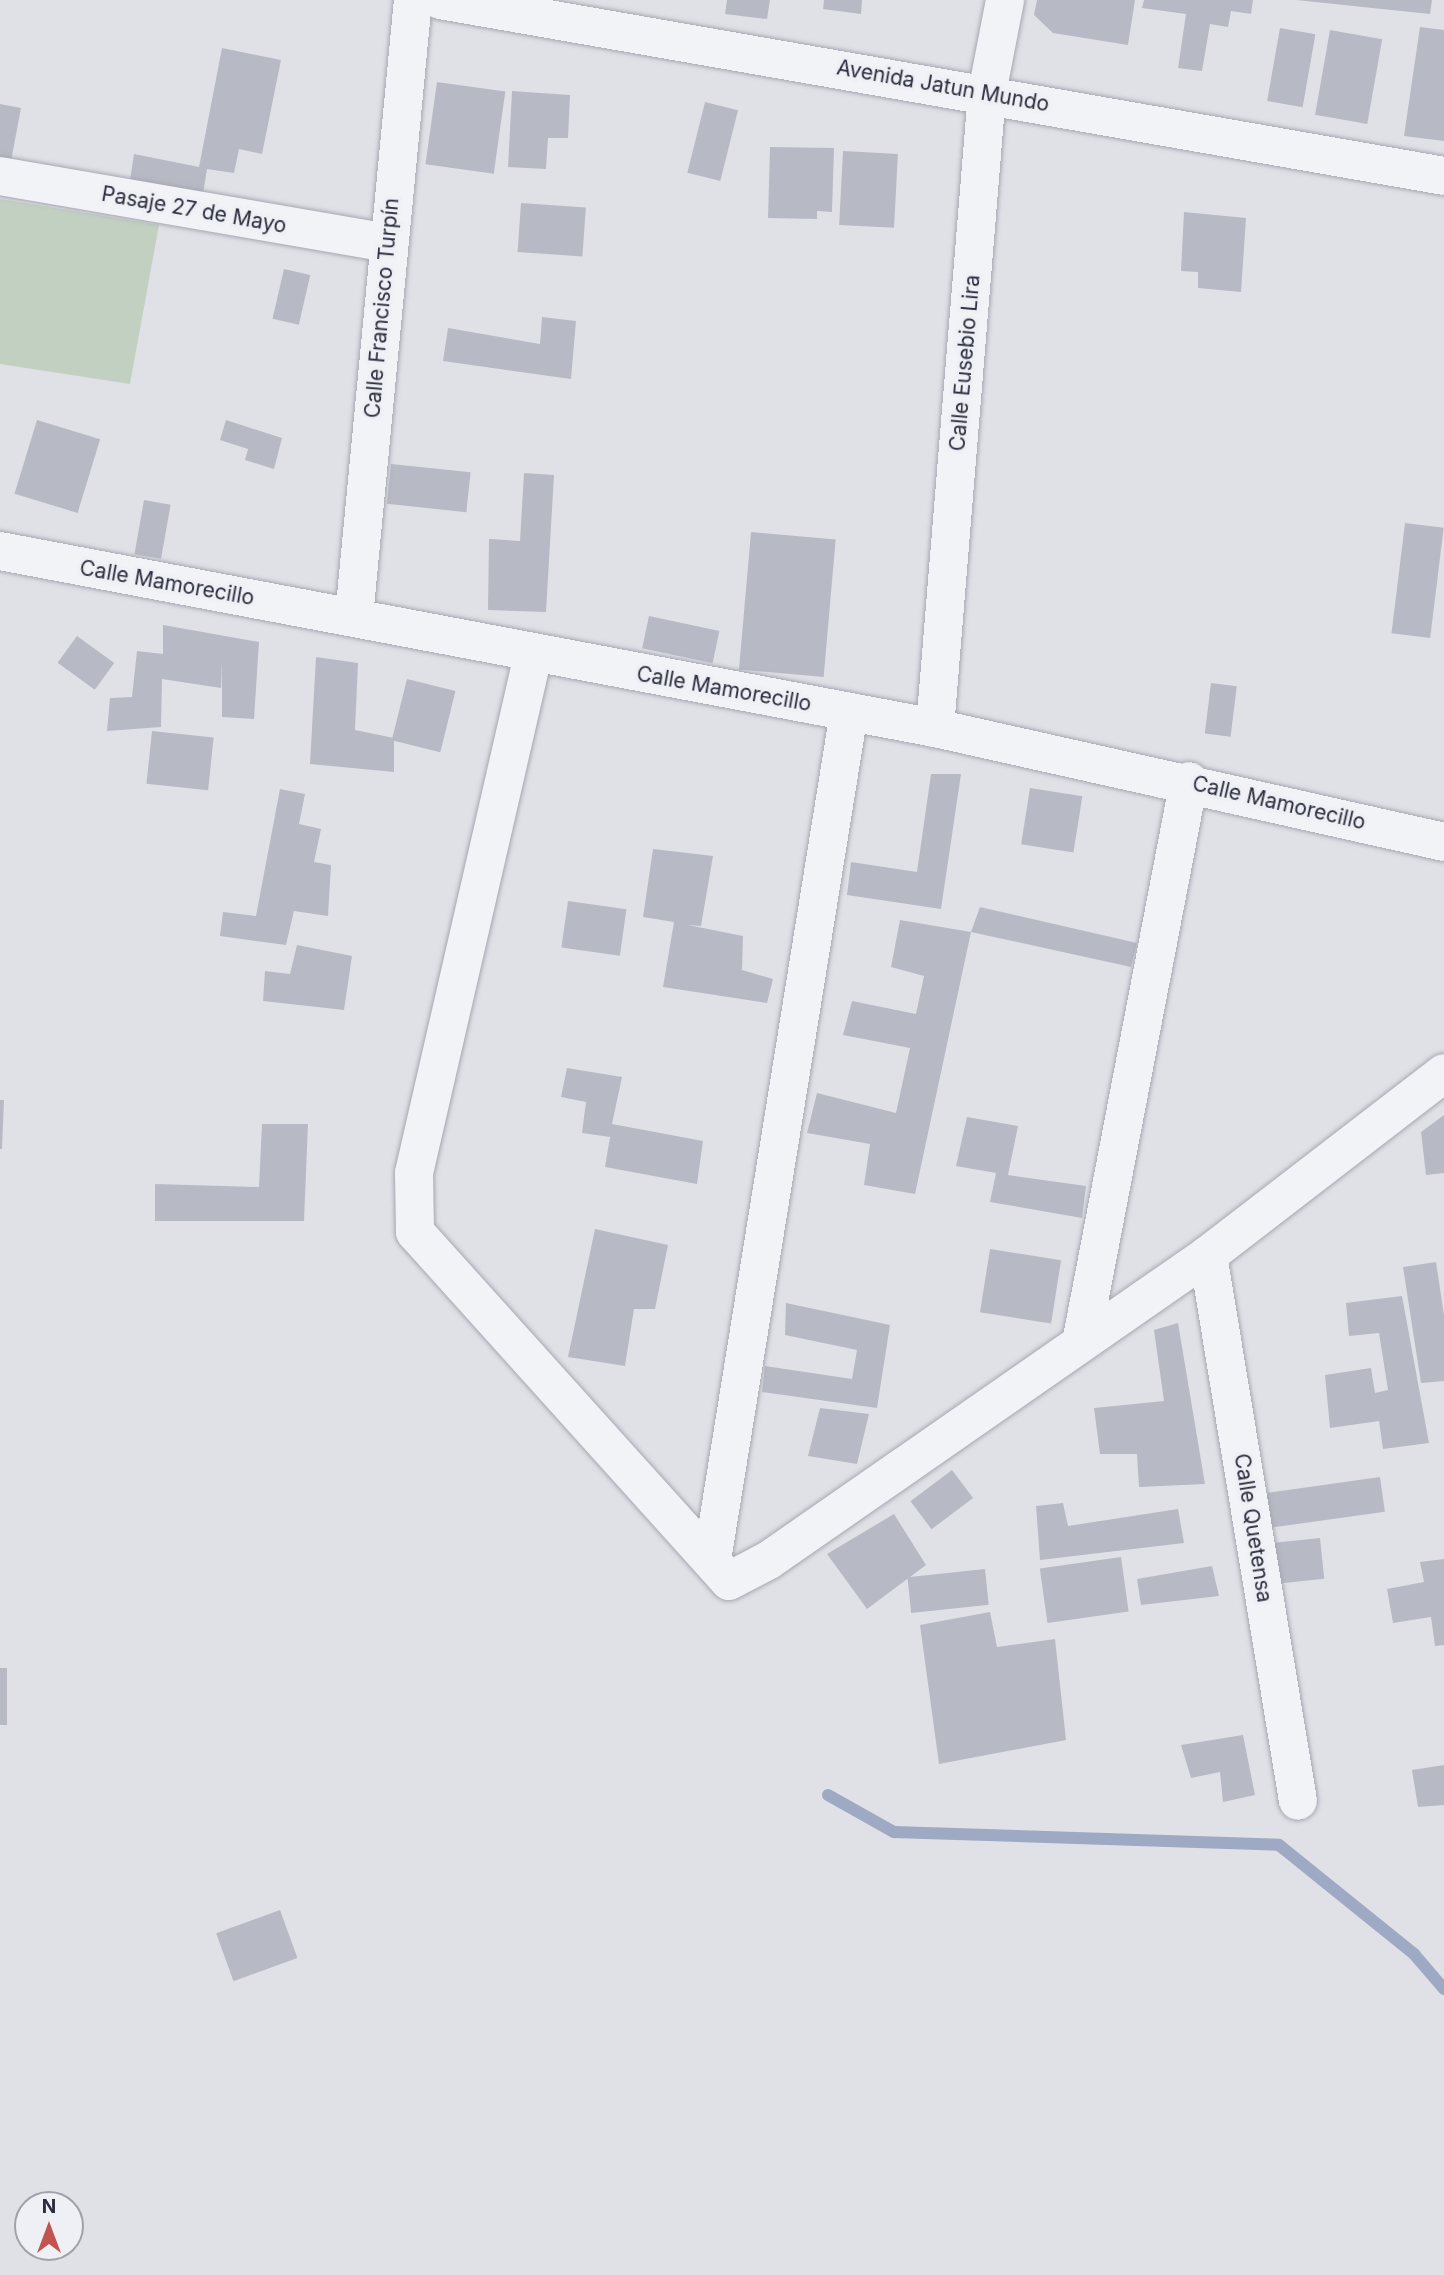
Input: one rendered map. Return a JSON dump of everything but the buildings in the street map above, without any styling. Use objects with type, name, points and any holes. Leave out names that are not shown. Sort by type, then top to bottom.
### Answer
[{"type":"street","name":"Calle Francisco Turpín","points":[[354,617],[412,0]]},
{"type":"street","name":"Avenida Jatun Mundo","points":[[440,0],[987,93],[1444,176]]},
{"type":"street","name":"Calle Eusebio Lira","points":[[935,728],[987,93],[1005,0]]},
{"type":"street","name":"Pasaje 27 de Mayo","points":[[0,176],[388,243]]},
{"type":"street","name":"Calle Mamorecillo","points":[[0,551],[354,617],[533,655],[935,728],[1189,781],[1444,842]]},
{"type":"street","points":[[533,655],[414,1173],[415,1232],[730,1581],[769,1560],[1082,1338],[1208,1255],[1444,1073]]},
{"type":"street","points":[[712,1560],[849,712]]},
{"type":"street","points":[[1082,1338],[1189,781]]},
{"type":"street","name":"Calle Quetensa","points":[[1208,1255],[1298,1801]]},
{"type":"green space","points":[[0,199],[159,225],[130,384],[0,364]]},
{"type":"waterway","points":[[828,1795],[894,1832],[1279,1845],[1414,1954],[1444,1989]]}]
